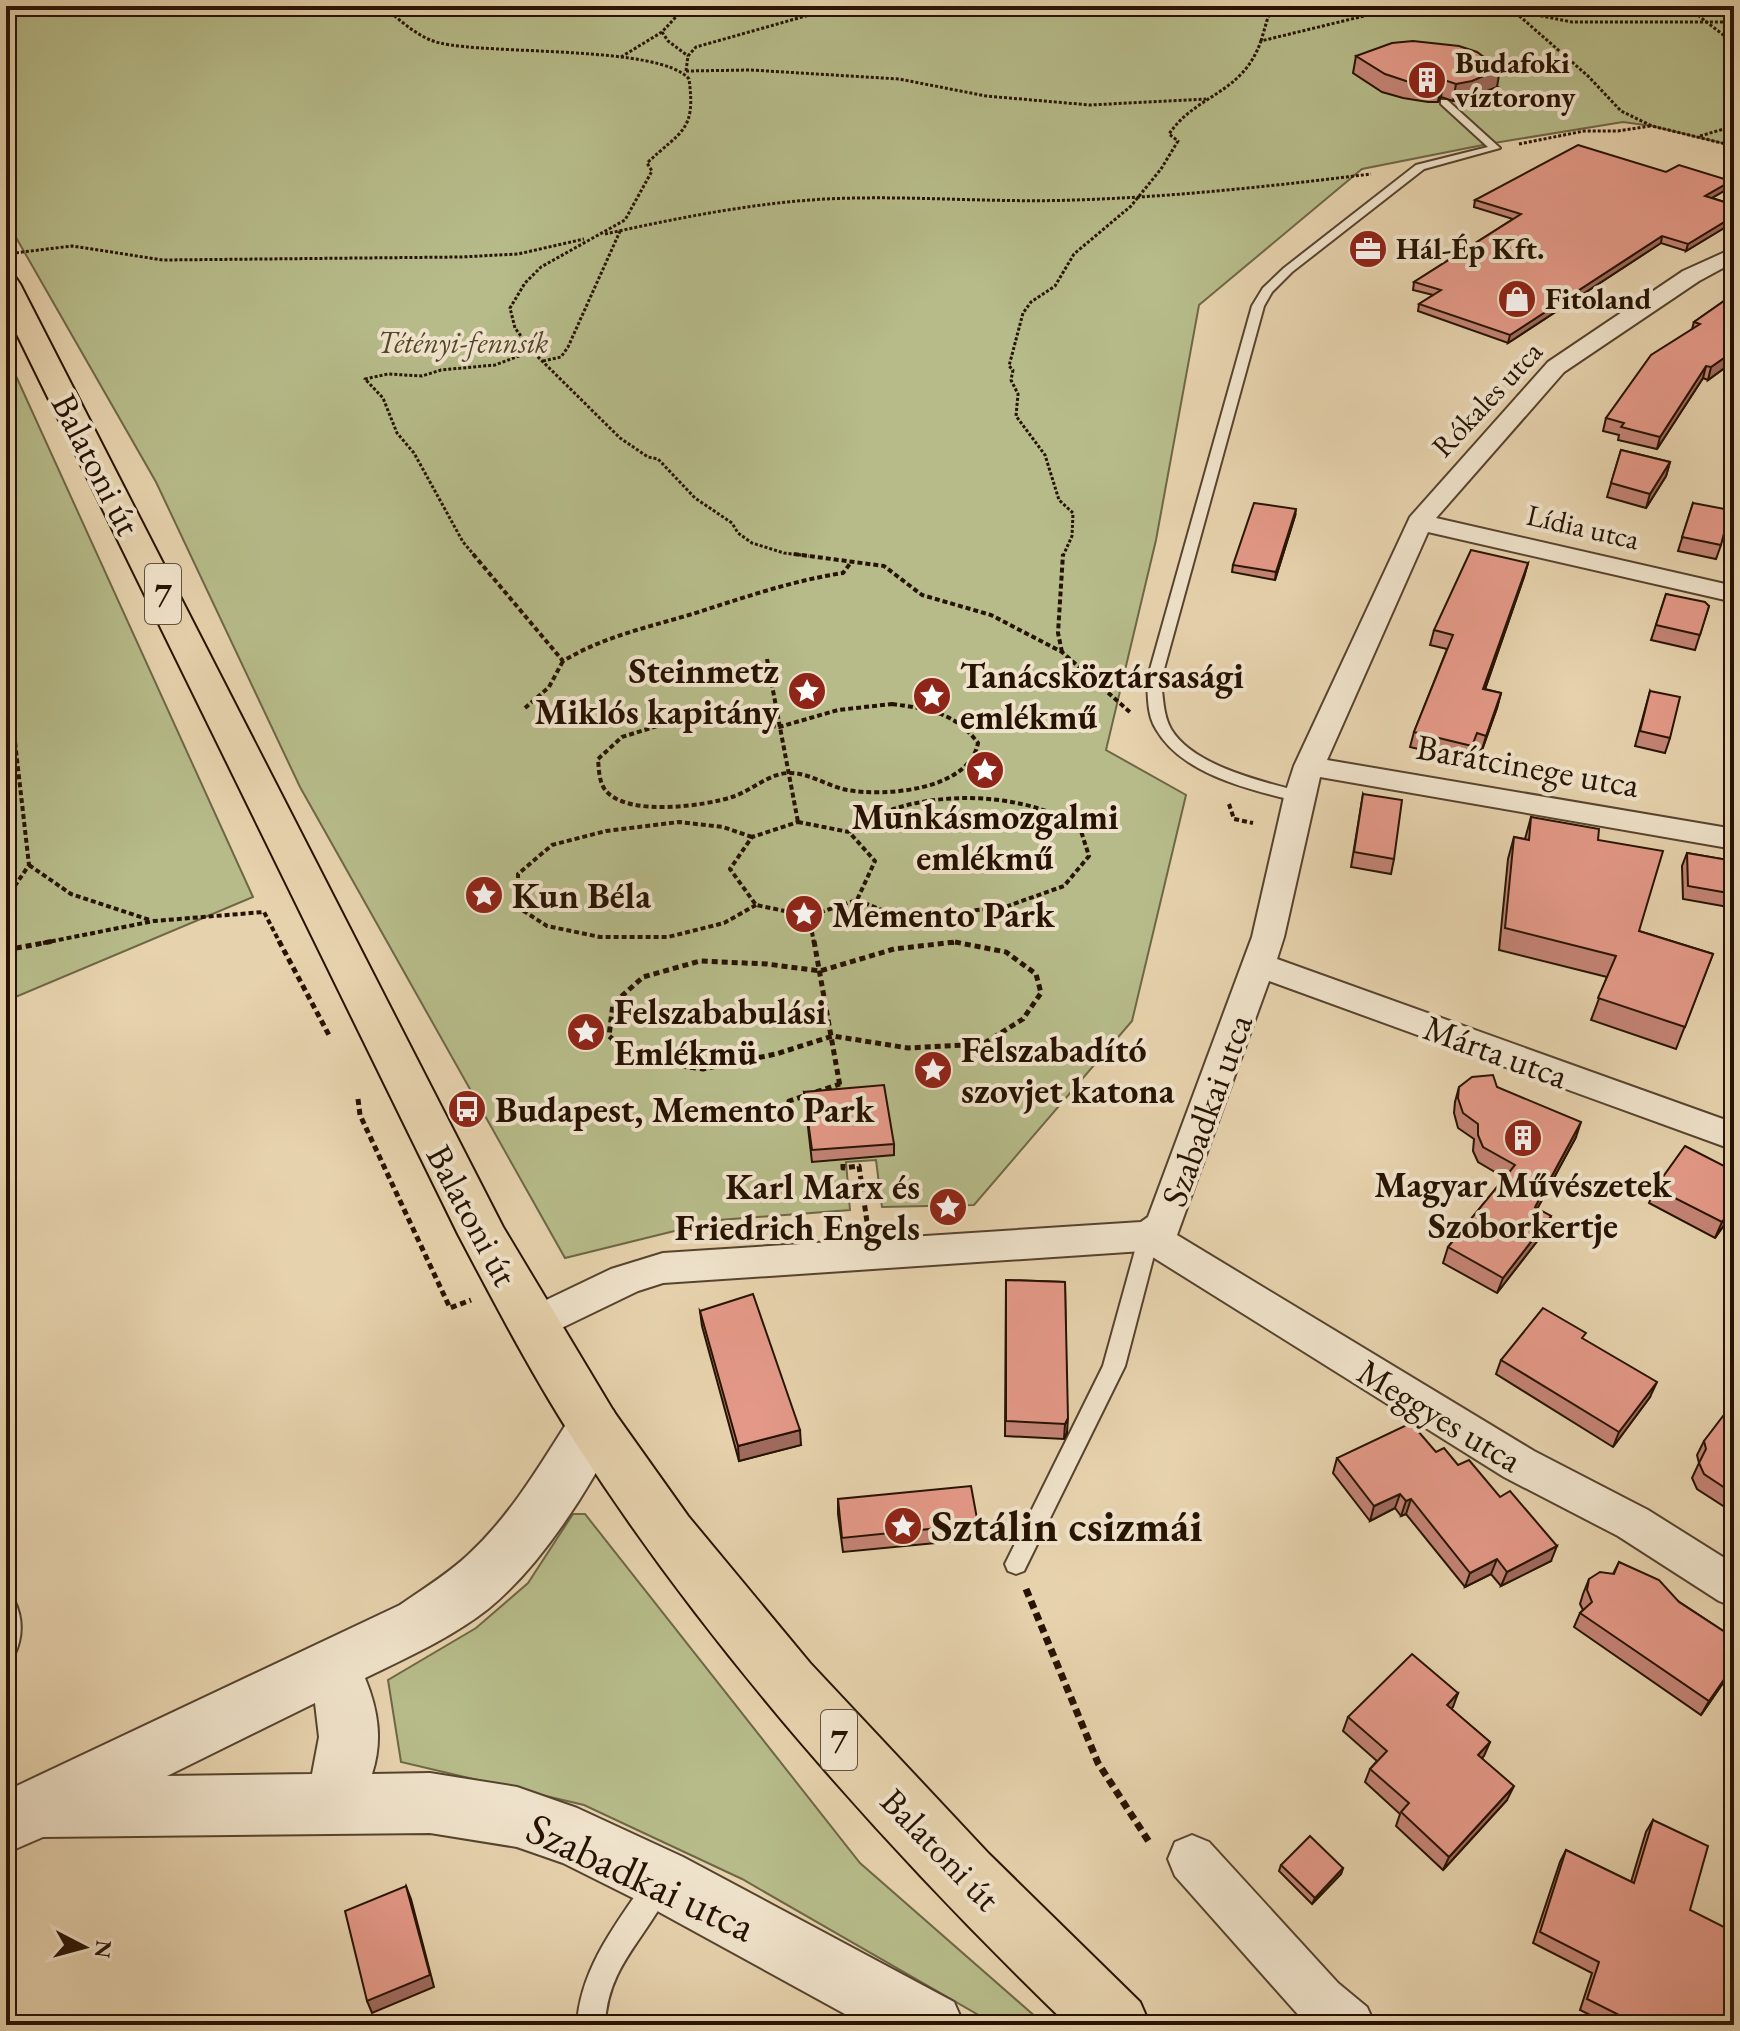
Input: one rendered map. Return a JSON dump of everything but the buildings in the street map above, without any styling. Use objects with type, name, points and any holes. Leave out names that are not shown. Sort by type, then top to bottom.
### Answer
[{"type":"main road","name":"Balatoni út","points":[[6,284],[319,904],[420,1115],[509,1285],[594,1426],[669,1536],[780,1673],[976,1887],[1071,1984],[1117,2025]]},
{"type":"street","name":"Rókales utca","points":[[1419,522],[1556,367],[1691,276],[1734,254]]},
{"type":"street","name":"Lídia utca","points":[[1419,522],[1734,594]]},
{"type":"street","name":"Szabadkai utca","points":[[533,1324],[625,1280],[663,1268],[1149,1236],[1164,1225],[1268,937],[1304,782],[1419,522]]},
{"type":"street","name":"Barátcinege utca","points":[[1304,782],[1734,839]]},
{"type":"street","name":"Márta utca","points":[[1259,965],[1734,1137]]},
{"type":"street","name":"Meggyes utca","points":[[1149,1236],[1519,1464],[1633,1523],[1734,1587]]},
{"type":"street","name":"Szabadkai utca","points":[[24,1815],[420,1623],[472,1587],[505,1554],[539,1510],[594,1426]]},
{"type":"street","points":[[330,1806],[347,1767],[352,1734],[346,1702],[332,1667]]},
{"type":"street","name":"Szabadkai utca","points":[[24,1815],[430,1803],[517,1817],[577,1838],[661,1879],[931,2025]]},
{"type":"street","points":[[1192,1859],[1320,2001],[1349,2025]]},
{"type":"lane","points":[[1444,102],[1495,148]]},
{"type":"lane","points":[[1304,782],[1218,771],[1186,751],[1164,730],[1154,680],[1258,306],[1267,290],[1288,270],[1420,167],[1495,148]]},
{"type":"lane","points":[[1016,1564],[1114,1366],[1149,1236]]},
{"type":"lane","points":[[6,1607],[10,1636],[6,1648]]},
{"type":"lane","points":[[591,2025],[589,2011],[597,1983],[661,1879]]},
{"type":"path","points":[[383,6],[413,31],[438,43],[620,57],[671,67],[689,79]]},
{"type":"path","points":[[620,57],[662,32],[686,6]]},
{"type":"path","points":[[542,362],[561,357],[573,341],[602,270],[620,243],[621,230],[633,199],[652,171],[647,163],[689,124],[692,101],[686,71],[688,56],[696,47],[712,40],[841,6]]},
{"type":"path","points":[[1062,652],[1058,633],[1063,552],[1072,536],[1073,513],[1059,500],[1058,484],[1036,440],[1018,423],[1015,401],[1018,394],[1011,380],[1013,370],[1009,366],[1023,313],[1031,302],[1055,286],[1074,254],[1131,206],[1136,195],[1160,169],[1166,153],[1178,141],[1169,134],[1177,122],[1229,87],[1246,71],[1255,58],[1268,17],[1276,6]]},
{"type":"path","points":[[1261,41],[1405,6]]},
{"type":"path","points":[[1508,6],[1588,76],[1614,105],[1652,126],[1734,146]]},
{"type":"path","points":[[1686,6],[1726,37],[1734,48]]},
{"type":"path","points":[[1514,11],[1572,22],[1734,22]]},
{"type":"path","points":[[662,32],[668,41],[688,56]]},
{"type":"path","points":[[686,71],[751,70],[899,79],[986,96],[1090,105],[1208,99]]},
{"type":"path","points":[[1495,148],[1584,131],[1618,131],[1652,126]]},
{"type":"path","points":[[1698,136],[1734,126]]},
{"type":"path","points":[[6,254],[72,246],[163,260],[518,254],[621,230],[774,203],[869,198],[1034,201],[1304,182],[1420,167]]},
{"type":"path","points":[[625,220],[541,267],[525,283],[510,308],[515,328],[532,351],[620,438],[648,457],[658,459],[695,498],[732,523],[738,533],[752,543],[784,553],[884,566],[922,595],[991,615],[1062,652],[1115,703],[1138,719],[1164,730]]},
{"type":"path","points":[[532,351],[495,365],[441,370],[422,376],[388,374],[365,379],[383,398],[397,433],[414,453],[463,542],[563,661]]},
{"type":"path","points":[[525,708],[549,687],[563,661],[587,645],[660,620],[684,616],[818,576],[843,573],[852,561]]},
{"type":"path","points":[[767,659],[798,822]]},
{"type":"path","points":[[6,663],[29,865],[50,885],[99,907],[154,921]]},
{"type":"path","points":[[892,704],[948,712],[967,725],[978,743],[974,759],[958,773],[923,787],[848,790],[788,773],[731,798],[685,807],[634,804],[610,796],[599,779],[598,759],[622,737],[667,723],[729,719],[779,727],[838,710],[892,704]]},
{"type":"path","points":[[849,832],[868,817],[911,803],[980,798],[1046,811],[1080,828],[1089,856],[1064,886],[1005,907],[940,914],[882,910],[857,900],[809,916],[756,905],[724,923],[668,937],[600,937],[547,926],[519,908],[518,874],[552,845],[606,831],[679,822],[723,827],[752,837],[798,822],[849,832],[875,861],[857,900]]},
{"type":"path","points":[[752,837],[730,869],[756,905]]},
{"type":"path","points":[[6,899],[29,865]]},
{"type":"path","points":[[6,950],[154,921],[264,912],[330,1037]]},
{"type":"path","points":[[809,916],[833,1036],[841,1098]]},
{"type":"path","points":[[955,942],[1006,952],[1036,974],[1041,993],[1023,1019],[983,1044],[908,1048],[833,1036],[776,1054],[703,1069],[637,1060],[609,1036],[613,1004],[643,977],[700,961],[767,964],[820,971],[894,949],[955,942]]},
{"type":"path","points":[[723,1122],[790,1115],[789,1101],[841,1084]]},
{"type":"path","points":[[358,1099],[360,1115],[450,1308],[478,1297]]},
{"type":"path","points":[[842,1140],[843,1168],[859,1166],[867,1209],[867,1255]]},
{"type":"path","points":[[1016,1564],[1098,1763],[1155,1851],[1192,1859]]},
{"type":"green space","name":"Tétényi-fennsík","points":[[6,6],[1734,6],[1734,146],[1623,122],[1362,169],[1199,305],[1156,540],[1106,750],[1186,795],[1132,1021],[974,1205],[882,1207],[876,1160],[846,1162],[850,1210],[719,1220],[565,1258],[300,787],[156,482],[6,220]]},
{"type":"green space","points":[[6,354],[253,897],[6,1001]]},
{"type":"green space","points":[[573,1514],[585,1514],[860,1863],[1045,2025],[996,2025],[742,1879],[584,1805],[401,1762],[388,1680],[476,1628],[528,1583]]},
{"type":"place","name":"Budafoki víztorony","points":[[1427,80]]},
{"type":"place","name":"Hál-Ép Kft.","points":[[1368,249]]},
{"type":"place","name":"Fitoland","points":[[1517,299]]},
{"type":"place","name":"Steinmetz Miklós kapitány","points":[[807,691]]},
{"type":"place","name":"Tanácsköztársasági emlékmű","points":[[932,696]]},
{"type":"place","name":"Munkásmozgalmi emlékmű","points":[[985,770]]},
{"type":"place","name":"Kun Béla","points":[[484,895]]},
{"type":"place","name":"Memento Park","points":[[804,914]]},
{"type":"place","name":"Felszababulási Emlékmü","points":[[586,1032]]},
{"type":"place","name":"Felszabadító szovjet katona","points":[[933,1070]]},
{"type":"place","name":"Budapest, Memento Park","points":[[467,1109]]},
{"type":"place","name":"Magyar Művészetek Szoborkertje","points":[[1523,1138]]},
{"type":"place","name":"Karl Marx és Friedrich Engels","points":[[948,1207]]},
{"type":"place","name":"Sztálin csizmái","points":[[903,1526]]}]
